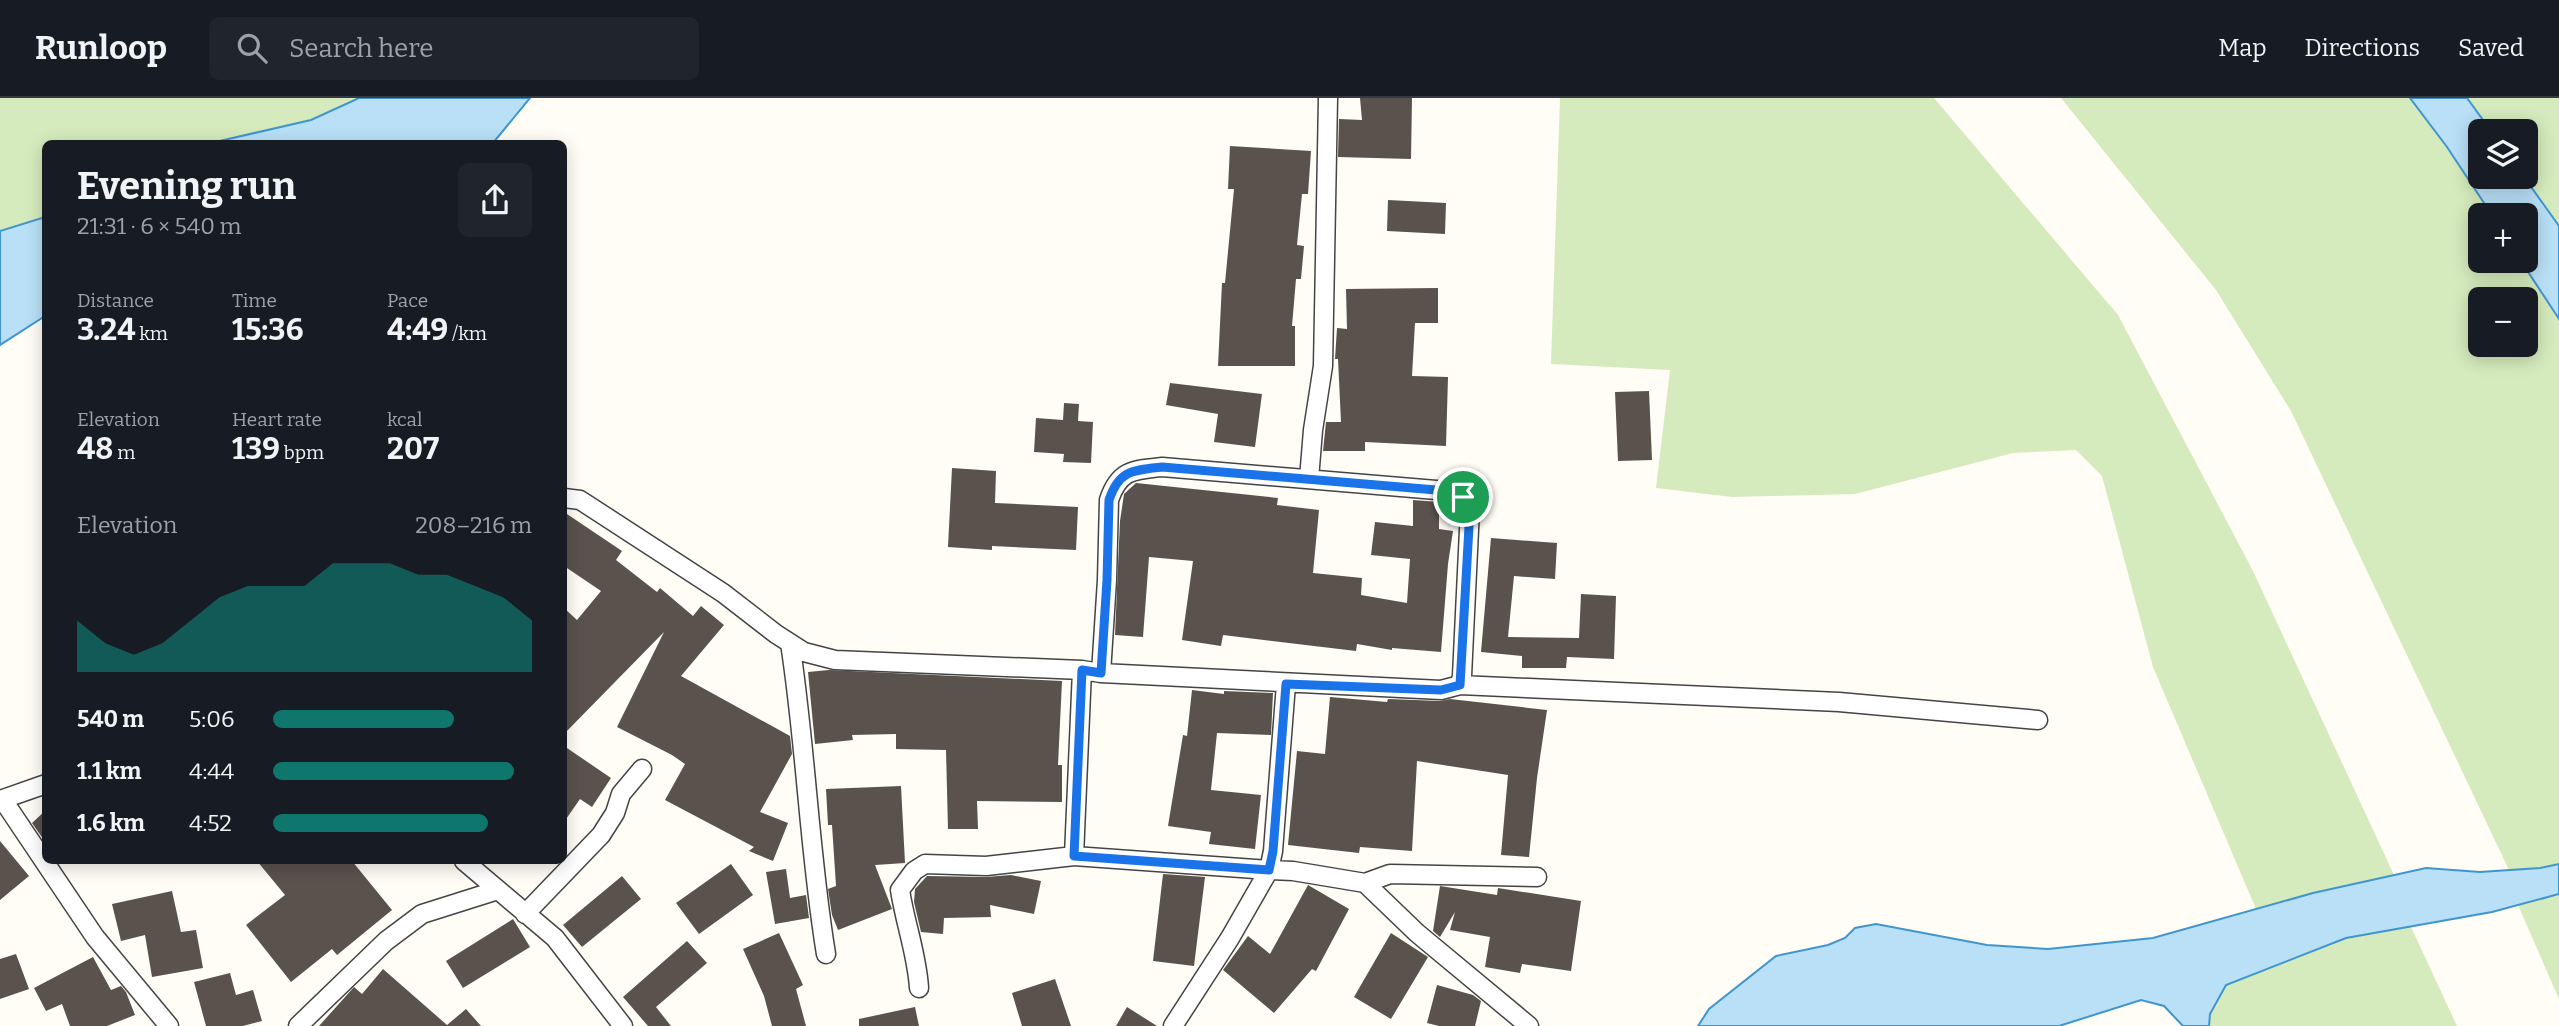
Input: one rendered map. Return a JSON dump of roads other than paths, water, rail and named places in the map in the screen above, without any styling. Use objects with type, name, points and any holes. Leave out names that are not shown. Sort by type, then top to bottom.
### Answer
[{"type":"street","points":[[1310,479],[1313,430],[1323,366],[1328,98]]},
{"type":"street","points":[[1101,673],[1109,500],[1120,478],[1132,470],[1162,467],[1448,491],[1463,497],[1470,509],[1460,685]]},
{"type":"street","points":[[567,498],[580,500],[723,593],[804,652],[835,660],[1082,670],[1286,684],[1441,690],[1460,685],[1839,702],[2038,720]]},
{"type":"street","points":[[790,643],[799,699],[816,892],[826,954]]},
{"type":"street","points":[[1074,856],[1082,670]]},
{"type":"street","points":[[1172,1026],[1230,938],[1269,870],[1273,851],[1286,684]]},
{"type":"street","points":[[526,914],[601,835],[615,813],[621,794],[642,769]]},
{"type":"street","points":[[42,785],[2,800],[42,859]]},
{"type":"street","points":[[919,988],[917,963],[904,920],[900,890],[914,871],[925,864],[986,866],[1074,856],[1293,871],[1365,883],[1390,874],[1538,877]]},
{"type":"street","points":[[45,864],[95,937],[169,1026]]},
{"type":"street","points":[[468,864],[555,938],[623,1026]]},
{"type":"street","points":[[1365,883],[1417,933],[1529,1026]]},
{"type":"street","points":[[298,1026],[386,941],[422,915],[498,890]]},
{"type":"water","points":[[359,98],[530,98],[495,140],[224,140],[311,120]]},
{"type":"water","points":[[2410,98],[2467,98],[2482,119],[2468,119],[2468,179]]},
{"type":"water","points":[[2475,189],[2533,189],[2559,226],[2559,319],[2529,273],[2538,273],[2538,203],[2484,203]]},
{"type":"water","points":[[42,218],[42,318],[0,345],[0,231]]},
{"type":"water","points":[[2559,864],[2559,894],[2492,912],[2346,938],[2226,985],[2210,1014],[2209,1026],[2183,1026],[2164,1006],[2141,1000],[2059,1026],[1698,1026],[1709,1009],[1776,956],[1828,945],[1845,938],[1855,928],[1876,924],[1987,945],[2048,949],[2153,938],[2313,893],[2426,868],[2480,872]]}]
